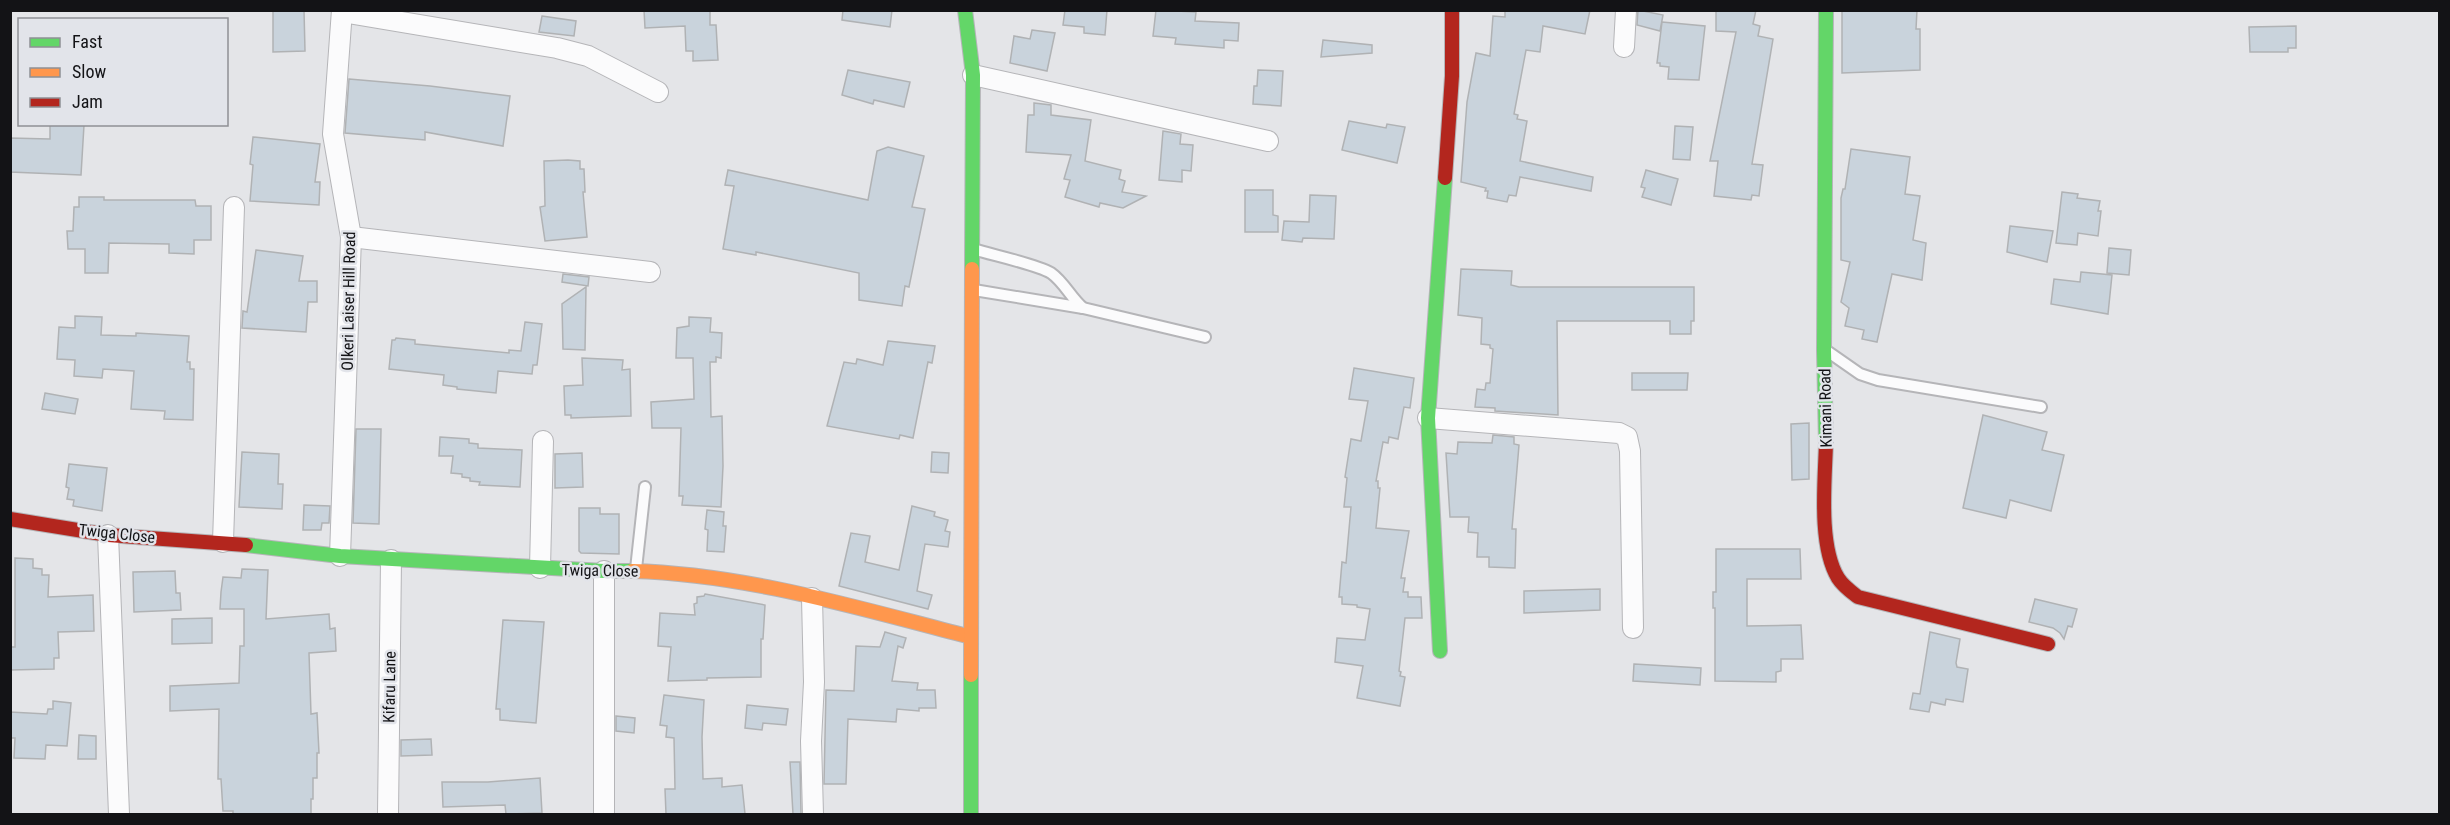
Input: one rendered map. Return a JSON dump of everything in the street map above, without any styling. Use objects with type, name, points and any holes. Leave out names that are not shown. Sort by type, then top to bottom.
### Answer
[{"type":"street","points":[[965,10],[974,75],[971,814]]},
{"type":"street","points":[[1440,651],[1428,418],[1452,76],[1452,10]]},
{"type":"street","points":[[1624,47],[1626,10]]},
{"type":"street","name":"Kimani Road","points":[[1826,10],[1824,350],[1825,531],[1829,545],[1829,558],[1844,588],[1857,597],[2048,644]]},
{"type":"street","points":[[342,11],[556,48],[588,56],[658,92]]},
{"type":"street","name":"Olkeri Laiser Hill Road","points":[[340,556],[351,237],[333,134],[342,11]]},
{"type":"street","points":[[974,75],[1268,141]]},
{"type":"street","points":[[224,542],[234,207]]},
{"type":"street","points":[[351,237],[650,272]]},
{"type":"street","points":[[1428,418],[1618,433],[1628,437],[1633,628]]},
{"type":"street","points":[[540,568],[543,441]]},
{"type":"street","name":"Twiga Close","points":[[10,519],[108,535],[224,542],[340,556],[540,568],[636,570],[726,580],[812,598],[971,637]]},
{"type":"street","points":[[108,535],[119,814]]},
{"type":"street","name":"Kifaru Lane","points":[[388,814],[391,560]]},
{"type":"street","points":[[604,571],[604,814]]},
{"type":"street","points":[[812,598],[813,814]]},
{"type":"lane","points":[[972,249],[1050,272],[1060,281],[1074,301],[1083,308]]},
{"type":"lane","points":[[973,289],[1083,308],[1205,337]]},
{"type":"lane","points":[[1824,350],[1860,374],[1878,380],[2041,407]]},
{"type":"lane","points":[[636,570],[645,487]]},
{"type":"building","points":[[273,10],[304,10],[305,51],[273,52]]},
{"type":"building","points":[[644,10],[710,10],[710,25],[716,25],[718,60],[693,61],[693,51],[686,51],[685,26],[645,28]]},
{"type":"building","points":[[843,10],[892,10],[890,27],[842,20]]},
{"type":"building","points":[[1065,10],[1107,10],[1105,35],[1084,33],[1084,27],[1063,25]]},
{"type":"building","points":[[1156,10],[1196,12],[1195,21],[1239,23],[1238,41],[1224,40],[1224,48],[1175,44],[1176,38],[1153,36]]},
{"type":"building","points":[[1505,10],[1590,10],[1585,34],[1543,26],[1540,52],[1526,50],[1514,114],[1518,115],[1517,119],[1527,121],[1520,161],[1593,177],[1591,191],[1520,177],[1516,196],[1509,195],[1507,202],[1487,198],[1486,188],[1461,182],[1467,102],[1476,53],[1490,56],[1493,16],[1505,17]]},
{"type":"building","points":[[1638,10],[1663,15],[1660,31],[1637,25]]},
{"type":"building","points":[[1716,10],[1756,10],[1753,24],[1760,26],[1758,36],[1773,39],[1752,164],[1763,165],[1759,196],[1752,195],[1751,200],[1714,196],[1718,161],[1710,161],[1736,32],[1716,31]]},
{"type":"building","points":[[1842,10],[1917,10],[1916,29],[1920,29],[1920,70],[1842,73]]},
{"type":"building","points":[[542,16],[576,21],[574,36],[539,32]]},
{"type":"building","points":[[1662,22],[1705,26],[1699,80],[1668,79],[1669,67],[1660,66],[1660,63],[1657,63]]},
{"type":"building","points":[[2296,26],[2296,48],[2288,48],[2288,52],[2250,52],[2249,27]]},
{"type":"building","points":[[1032,30],[1055,33],[1047,71],[1010,63],[1014,36],[1030,39]]},
{"type":"building","points":[[1323,40],[1372,45],[1372,53],[1321,57]]},
{"type":"building","points":[[848,70],[910,82],[904,107],[874,100],[873,104],[842,95]]},
{"type":"building","points":[[1258,70],[1283,71],[1281,106],[1253,104]]},
{"type":"building","points":[[349,79],[510,96],[503,146],[425,132],[425,140],[345,133]]},
{"type":"building","points":[[1034,103],[1051,105],[1051,115],[1091,120],[1085,161],[1121,170],[1119,179],[1125,181],[1122,192],[1146,196],[1123,208],[1100,203],[1099,207],[1065,197],[1070,180],[1064,179],[1071,155],[1026,152],[1028,115],[1034,115]]},
{"type":"building","points":[[1349,121],[1386,128],[1387,124],[1405,127],[1397,163],[1342,150]]},
{"type":"building","points":[[50,126],[84,126],[81,175],[10,172],[10,138],[50,139]]},
{"type":"building","points":[[1675,126],[1693,127],[1690,160],[1673,159]]},
{"type":"building","points":[[1163,131],[1181,134],[1180,144],[1193,145],[1191,171],[1182,170],[1182,182],[1159,180]]},
{"type":"building","points":[[253,137],[320,144],[315,182],[320,182],[319,205],[250,201]]},
{"type":"building","points":[[888,147],[924,156],[912,207],[925,209],[909,287],[905,286],[902,306],[859,300],[859,273],[756,252],[756,255],[723,249],[734,186],[725,185],[728,170],[868,200],[877,151]]},
{"type":"building","points":[[1851,149],[1910,157],[1905,194],[1920,196],[1913,240],[1926,243],[1922,280],[1892,274],[1877,342],[1862,339],[1864,330],[1845,326],[1849,308],[1841,302],[1850,262],[1841,260],[1841,198],[1843,189],[1845,189]]},
{"type":"building","points":[[544,161],[580,161],[580,169],[584,169],[585,192],[583,192],[587,237],[545,241],[540,207],[545,206]]},
{"type":"building","points":[[1646,170],[1678,179],[1671,205],[1642,197],[1645,188],[1641,187]]},
{"type":"building","points":[[1245,190],[1273,190],[1273,215],[1278,216],[1278,232],[1245,232]]},
{"type":"building","points":[[2062,192],[2078,194],[2077,198],[2100,201],[2098,236],[2078,233],[2077,245],[2056,243]]},
{"type":"building","points":[[1310,195],[1336,196],[1334,239],[1303,238],[1302,242],[1282,240],[1284,221],[1309,222]]},
{"type":"building","points":[[79,197],[104,197],[104,200],[195,200],[196,206],[211,206],[211,240],[194,240],[194,254],[169,253],[169,244],[109,243],[108,273],[85,273],[85,249],[68,249],[67,231],[73,231],[74,207],[79,207]]},
{"type":"building","points":[[2010,226],[2053,231],[2047,262],[2007,252]]},
{"type":"building","points":[[2109,248],[2131,250],[2129,275],[2107,273]]},
{"type":"building","points":[[256,250],[303,256],[299,281],[317,281],[317,302],[308,302],[306,332],[242,328],[243,311],[247,312]]},
{"type":"building","points":[[1461,269],[1512,271],[1511,285],[1519,287],[1694,287],[1694,321],[1691,321],[1691,334],[1670,334],[1670,321],[1557,321],[1558,415],[1495,411],[1495,408],[1475,407],[1477,389],[1485,390],[1486,383],[1490,383],[1493,349],[1490,345],[1481,344],[1482,318],[1458,315]]},
{"type":"building","points":[[2081,272],[2112,275],[2108,314],[2051,304],[2054,279],[2080,282]]},
{"type":"building","points":[[563,274],[589,277],[588,286],[562,282]]},
{"type":"building","points":[[586,287],[585,350],[563,349],[562,304]]},
{"type":"building","points":[[75,316],[102,317],[101,335],[136,336],[136,333],[189,336],[187,362],[190,362],[190,369],[194,369],[193,420],[164,419],[165,411],[131,409],[134,371],[103,369],[102,378],[74,376],[75,360],[57,359],[59,327],[75,328]]},
{"type":"building","points":[[689,317],[711,318],[710,332],[722,333],[721,358],[716,357],[716,362],[710,362],[711,417],[722,416],[721,507],[682,505],[683,496],[679,496],[681,428],[652,428],[651,402],[694,399],[693,358],[676,358],[677,328],[689,326]]},
{"type":"building","points":[[525,322],[542,324],[537,365],[533,365],[532,374],[498,371],[496,393],[457,389],[457,387],[443,385],[444,375],[389,369],[392,340],[396,338],[415,340],[415,344],[509,353],[509,350],[521,351]]},
{"type":"building","points":[[888,341],[935,346],[932,363],[928,362],[913,438],[900,435],[899,439],[827,426],[844,362],[856,364],[857,359],[883,365]]},
{"type":"building","points":[[582,358],[623,360],[622,370],[630,369],[631,416],[571,418],[571,415],[565,415],[564,386],[583,385]]},
{"type":"building","points":[[1354,368],[1414,378],[1410,408],[1404,407],[1398,439],[1389,437],[1388,443],[1383,442],[1376,481],[1380,488],[1376,528],[1409,531],[1401,578],[1405,578],[1403,592],[1408,592],[1408,597],[1421,597],[1422,618],[1405,618],[1399,671],[1400,676],[1405,677],[1400,706],[1357,698],[1363,666],[1335,662],[1337,638],[1365,640],[1370,609],[1342,604],[1342,597],[1339,597],[1342,562],[1346,563],[1351,507],[1344,507],[1347,478],[1345,477],[1351,439],[1361,441],[1368,401],[1349,399]]},
{"type":"building","points":[[1632,373],[1688,373],[1687,390],[1632,390]]},
{"type":"building","points":[[45,393],[78,399],[75,414],[42,409]]},
{"type":"building","points":[[1983,415],[2047,432],[2042,450],[2064,455],[2051,511],[2010,500],[2006,518],[1963,508]]},
{"type":"building","points":[[1809,423],[1809,479],[1792,480],[1791,424]]},
{"type":"building","points":[[356,429],[381,429],[379,524],[353,523]]},
{"type":"building","points":[[1493,435],[1514,437],[1514,444],[1519,445],[1512,529],[1516,529],[1515,568],[1489,567],[1489,557],[1477,557],[1478,533],[1468,532],[1469,517],[1450,517],[1446,453],[1457,454],[1458,442],[1492,443]]},
{"type":"building","points":[[440,437],[469,439],[469,443],[478,444],[478,448],[522,450],[520,487],[479,485],[480,482],[470,481],[470,478],[462,477],[462,474],[451,473],[453,456],[439,456]]},
{"type":"building","points":[[242,452],[279,454],[278,484],[283,484],[282,509],[239,507]]},
{"type":"building","points":[[932,452],[949,453],[948,473],[931,472]]},
{"type":"building","points":[[582,453],[583,487],[555,488],[555,454]]},
{"type":"building","points":[[69,464],[107,468],[102,511],[73,506],[74,500],[67,499]]},
{"type":"building","points":[[304,505],[330,506],[329,523],[322,523],[321,530],[303,530]]},
{"type":"building","points":[[912,506],[935,512],[934,516],[948,520],[945,531],[950,532],[948,547],[925,544],[917,591],[932,595],[928,609],[839,586],[851,533],[870,536],[865,562],[899,570]]},
{"type":"building","points":[[579,508],[600,508],[600,514],[619,514],[619,554],[581,553],[579,551]]},
{"type":"building","points":[[707,510],[724,512],[723,526],[726,526],[724,552],[707,551],[708,530],[705,529]]},
{"type":"building","points":[[1716,549],[1800,549],[1801,579],[1747,579],[1747,626],[1801,625],[1803,659],[1781,659],[1781,671],[1776,672],[1776,682],[1715,681],[1713,592],[1716,592]]},
{"type":"building","points":[[15,558],[33,559],[33,568],[42,569],[42,575],[49,575],[48,597],[93,595],[94,631],[58,632],[59,658],[54,658],[54,669],[10,670],[10,647],[15,647]]},
{"type":"building","points":[[242,569],[268,570],[266,619],[329,614],[330,629],[335,628],[336,651],[309,653],[311,714],[317,713],[319,753],[317,753],[317,778],[313,778],[311,814],[233,814],[233,811],[223,811],[221,779],[218,779],[219,709],[170,711],[170,686],[239,683],[240,646],[244,646],[244,609],[220,609],[223,577],[241,578]]},
{"type":"building","points":[[175,571],[176,593],[180,593],[181,610],[134,612],[133,572]]},
{"type":"building","points":[[1600,589],[1600,610],[1524,613],[1524,591]]},
{"type":"building","points":[[705,594],[765,605],[763,639],[761,639],[761,677],[668,681],[671,647],[658,646],[660,613],[695,615],[694,604],[697,603],[697,597]]},
{"type":"building","points":[[2035,599],[2077,609],[2072,627],[2068,626],[2064,639],[2053,628],[2029,622]]},
{"type":"building","points":[[212,618],[212,643],[172,644],[172,619]]},
{"type":"building","points":[[503,620],[544,622],[536,723],[500,720],[500,709],[496,709]]},
{"type":"building","points":[[885,632],[906,638],[903,648],[898,646],[892,681],[918,683],[917,690],[935,690],[936,708],[919,708],[919,711],[897,709],[896,722],[848,719],[846,784],[824,784],[826,690],[854,691],[856,646],[880,647]]},
{"type":"building","points":[[1930,632],[1960,639],[1957,667],[1968,669],[1963,702],[1946,699],[1945,705],[1931,702],[1929,712],[1910,709],[1913,693],[1920,694]]},
{"type":"building","points":[[1634,664],[1701,668],[1700,685],[1633,681]]},
{"type":"building","points":[[664,695],[704,700],[703,779],[722,778],[722,787],[742,785],[745,814],[666,814],[665,789],[675,789],[674,738],[666,737],[667,726],[660,725]]},
{"type":"building","points":[[53,701],[71,703],[67,746],[46,745],[45,759],[14,758],[15,738],[10,738],[10,712],[47,714],[48,709],[53,709]]},
{"type":"building","points":[[747,705],[788,709],[786,725],[763,723],[762,730],[745,728]]},
{"type":"building","points":[[616,716],[635,718],[634,733],[616,731]]},
{"type":"building","points":[[79,735],[96,736],[96,759],[78,759]]},
{"type":"building","points":[[431,739],[432,755],[401,756],[401,740]]},
{"type":"building","points":[[790,762],[800,762],[801,814],[793,814]]},
{"type":"building","points":[[540,778],[542,813],[506,814],[505,805],[443,807],[442,782],[488,782]]},
{"type":"traffic: fast","points":[[965,10],[973,75],[972,269]]},
{"type":"traffic: fast","points":[[1826,10],[1824,350],[1826,443]]},
{"type":"traffic: fast","points":[[1440,651],[1428,418],[1445,178]]},
{"type":"traffic: fast","points":[[246,545],[340,556],[632,571]]},
{"type":"traffic: fast","points":[[971,675],[971,814]]},
{"type":"traffic: slow","points":[[971,675],[972,269]]},
{"type":"traffic: slow","points":[[632,571],[675,574],[761,586],[971,637]]},
{"type":"traffic: jam","points":[[1445,178],[1452,76],[1452,10]]},
{"type":"traffic: jam","points":[[1826,443],[1825,531],[1832,564],[1842,584],[1858,597],[2048,644]]},
{"type":"traffic: jam","points":[[10,519],[108,535],[246,545]]}]
